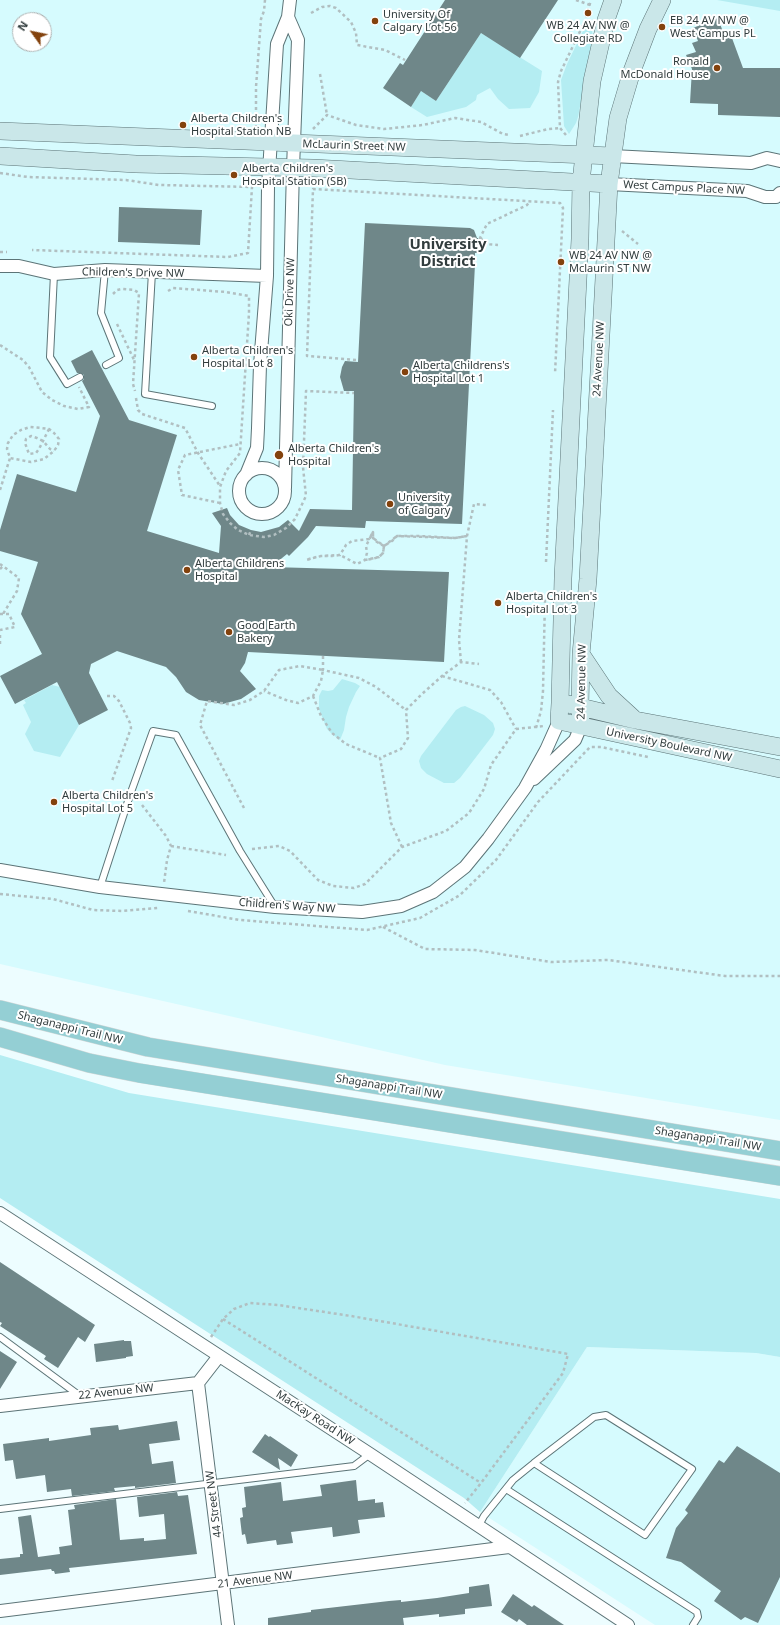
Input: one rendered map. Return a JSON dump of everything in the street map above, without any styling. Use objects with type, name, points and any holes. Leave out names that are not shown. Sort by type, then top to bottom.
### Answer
[{"type":"main road","name":"Shaganappi Trail NW","points":[[0,1010],[148,1047],[780,1151]]},
{"type":"main road","points":[[0,1037],[89,1063],[139,1073],[780,1176]]},
{"type":"street","points":[[246,476],[257,448],[266,276],[269,168],[277,44],[288,17],[290,0]]},
{"type":"street","name":"24 Avenue NW","points":[[553,723],[560,703],[563,578],[580,239],[581,182],[592,81],[606,20],[613,0]]},
{"type":"street","name":"24 Avenue NW","points":[[581,726],[581,654],[588,573],[609,184],[612,156],[618,118],[632,71],[648,29],[662,0]]},
{"type":"street","name":"Oki Drive NW","points":[[285,488],[293,168],[298,40],[288,17]]},
{"type":"street","name":"McLaurin Street NW","points":[[0,131],[612,156]]},
{"type":"street","points":[[0,156],[136,164],[293,168],[609,184]]},
{"type":"street","points":[[612,156],[751,163],[767,158],[780,161]]},
{"type":"street","name":"West Campus Place NW","points":[[609,184],[746,191],[765,197],[776,197],[780,193]]},
{"type":"street","name":"Children's Drive NW","points":[[0,266],[19,266],[54,274],[105,270],[266,276]]},
{"type":"street","points":[[266,469],[278,475],[283,480],[285,496],[277,509],[271,513],[263,514],[255,514],[248,510],[243,504],[239,490],[241,482],[246,476],[252,471],[266,469]]},
{"type":"street","points":[[581,654],[609,696],[634,720]]},
{"type":"street","name":"University Boulevard NW","points":[[560,703],[580,706],[634,720],[780,747]]},
{"type":"street","name":"University Boulevard NW","points":[[553,723],[581,726],[780,769]]},
{"type":"street","name":"Children's Way NW","points":[[0,870],[100,887],[275,907],[362,912],[401,906],[433,892],[465,867],[488,839],[525,788],[546,750],[553,723]]},
{"type":"street","name":"Children's Way NW","points":[[525,788],[575,740],[581,726]]},
{"type":"street","name":"MacKay Road NW","points":[[0,1213],[370,1454],[628,1625]]},
{"type":"street","points":[[198,1382],[219,1356]]},
{"type":"street","name":"22 Avenue NW","points":[[0,1406],[198,1382]]},
{"type":"street","name":"44 Street NW","points":[[198,1382],[212,1483],[228,1625]]},
{"type":"street","name":"21 Avenue NW","points":[[0,1611],[509,1547]]},
{"type":"lane","points":[[105,270],[101,313],[119,358],[106,365]]},
{"type":"lane","points":[[152,272],[145,394],[212,406]]},
{"type":"lane","points":[[54,274],[50,357],[67,384],[78,378]]},
{"type":"lane","points":[[100,887],[153,731],[176,735],[240,852],[275,907]]},
{"type":"lane","points":[[0,1337],[80,1396]]},
{"type":"lane","points":[[478,1527],[484,1516],[513,1480],[534,1463],[594,1417],[606,1415],[692,1469],[646,1534],[534,1463]]},
{"type":"lane","points":[[0,1509],[354,1466],[370,1454]]},
{"type":"lane","points":[[506,1489],[697,1612],[698,1617],[693,1625]]},
{"type":"path","points":[[255,120],[261,19],[264,11],[265,0]]},
{"type":"path","points":[[576,0],[590,5]]},
{"type":"path","points":[[566,135],[560,128],[558,82],[561,71],[584,21],[591,0]]},
{"type":"path","points":[[311,13],[322,7],[330,6],[336,8],[351,22],[356,33],[357,45],[385,50],[406,60]]},
{"type":"path","points":[[264,11],[269,11]]},
{"type":"path","points":[[320,74],[327,115]]},
{"type":"path","points":[[313,130],[327,115]]},
{"type":"path","points":[[327,115],[356,125],[384,129],[423,125],[455,118],[469,119],[481,122],[503,134],[510,136]]},
{"type":"path","points":[[518,137],[548,129],[560,128]]},
{"type":"path","points":[[0,173],[28,177],[126,180],[160,185],[252,187],[248,253],[228,257],[32,250]]},
{"type":"path","points":[[356,360],[307,356],[313,189],[560,203],[562,208],[555,374]]},
{"type":"path","points":[[478,251],[480,238],[487,224],[527,205],[530,201]]},
{"type":"path","points":[[623,225],[622,232],[638,244]]},
{"type":"path","points":[[480,238],[484,244],[498,245]]},
{"type":"path","points":[[168,291],[173,288],[226,292],[249,296],[240,453],[226,471],[220,486],[220,503],[182,495],[178,470],[185,455],[240,444]]},
{"type":"path","points":[[113,298],[113,294],[117,290],[129,289],[139,293],[134,384],[138,410],[147,416],[185,428],[198,453],[220,486]]},
{"type":"path","points":[[116,322],[136,362]]},
{"type":"path","points":[[0,345],[23,360],[29,367],[42,392],[52,400],[64,406],[78,409],[89,407],[78,378]]},
{"type":"path","points":[[546,562],[553,410]]},
{"type":"path","points":[[0,490],[10,458],[7,449],[8,443],[13,435],[30,427],[49,429],[54,432],[59,439],[58,445],[54,451],[44,459],[31,462],[10,458]]},
{"type":"path","points":[[49,429],[43,440],[39,449],[36,453],[29,454],[24,443],[26,439],[31,436],[43,440],[50,449],[54,451]]},
{"type":"path","points":[[461,662],[459,640],[467,536],[474,504],[486,505]]},
{"type":"path","points":[[250,535],[251,530]]},
{"type":"path","points":[[364,560],[369,539],[373,532],[373,538],[384,546]]},
{"type":"path","points":[[321,556],[340,555],[357,564],[364,560],[379,557],[383,553],[384,546],[397,536],[455,538],[467,536]]},
{"type":"path","points":[[340,555],[346,545],[352,541],[369,539]]},
{"type":"path","points":[[0,564],[19,578],[17,590],[1,614]]},
{"type":"path","points":[[0,569],[3,566]]},
{"type":"path","points":[[536,728],[541,711],[543,691],[545,598]]},
{"type":"path","points":[[0,630],[15,627],[9,614],[1,614]]},
{"type":"path","points":[[0,635],[0,646]]},
{"type":"path","points":[[264,691],[298,703],[313,696],[321,682],[323,656]]},
{"type":"path","points":[[406,710],[442,676],[461,662],[479,664]]},
{"type":"path","points":[[244,808],[200,725],[208,701],[234,705],[250,700],[264,691],[279,670],[300,666],[323,670],[358,678],[376,687],[406,710],[408,738],[401,749],[380,758],[346,744],[332,733],[321,716],[313,696]]},
{"type":"path","points":[[442,676],[490,690],[502,702],[516,729]]},
{"type":"path","points":[[107,696],[114,696],[119,701],[131,728],[112,781]]},
{"type":"path","points":[[516,729],[536,728],[553,723]]},
{"type":"path","points":[[252,849],[279,846],[290,851],[318,880],[333,886],[354,888],[365,884],[402,846],[446,831],[469,813],[484,789],[491,765],[516,729]]},
{"type":"path","points":[[182,910],[248,921],[367,930],[420,918],[460,896],[496,860],[538,802],[590,747]]},
{"type":"path","points":[[380,758],[391,823],[402,846]]},
{"type":"path","points":[[142,805],[166,836],[171,846],[167,860],[164,885]]},
{"type":"path","points":[[171,846],[226,855]]},
{"type":"path","points":[[0,894],[53,900],[93,910],[122,911],[163,907]]},
{"type":"path","points":[[382,926],[425,949],[475,950],[551,962],[608,960],[725,976],[780,976]]},
{"type":"path","points":[[210,1339],[224,1319],[234,1309],[250,1303],[278,1305],[351,1316],[568,1354],[563,1373],[465,1503]]},
{"type":"path","points":[[224,1319],[481,1483]]},
{"type":"shaded area","name":"University of Calgary","points":[[0,0],[780,0],[780,1120],[445,1065],[0,964]]},
{"type":"shaded area","points":[[717,0],[780,0],[780,11]]},
{"type":"shaded area","points":[[589,23],[591,24],[593,38],[578,117],[569,134],[564,126],[561,80],[583,31]]},
{"type":"shaded area","points":[[481,33],[542,71],[539,92],[530,108],[509,109],[498,99],[490,88],[477,95],[476,100],[466,107],[427,117],[411,107],[421,91],[436,101]]},
{"type":"shaded area","points":[[342,679],[360,686],[349,707],[344,730],[340,740],[327,729],[319,709],[319,696],[322,690],[333,690]]},
{"type":"shaded area","points":[[52,685],[60,687],[79,725],[60,757],[34,751],[25,734],[31,722],[23,705],[26,703],[24,700]]},
{"type":"shaded area","points":[[465,706],[484,715],[493,723],[495,729],[493,735],[460,778],[454,783],[444,783],[427,774],[421,768],[419,761],[421,756],[456,710]]},
{"type":"shaded area","points":[[0,1055],[129,1093],[780,1199],[780,1357],[756,1353],[587,1347],[480,1512],[464,1498],[0,1198]]},
{"type":"shaded area","points":[[587,1347],[756,1353],[780,1357],[780,1625],[655,1625],[480,1512]]},
{"type":"building","points":[[445,0],[558,0],[520,58],[481,33],[436,101],[421,91],[411,107],[383,88],[400,63],[403,65]]},
{"type":"building","name":"Ronald McDonald House","points":[[718,18],[723,32],[729,30],[743,68],[780,68],[780,117],[718,115],[718,104],[690,103],[692,69],[686,55],[696,52],[692,43],[698,41],[693,28]]},
{"type":"building","points":[[119,207],[202,210],[200,245],[118,242]]},
{"type":"building","name":"Alberta Childrens Hospital","points":[[365,223],[470,228],[474,230],[478,238],[478,253],[475,253],[462,524],[366,521],[365,528],[316,526],[308,537],[289,556],[287,554],[271,567],[449,572],[444,662],[248,652],[245,663],[240,671],[256,689],[241,699],[223,704],[199,700],[186,692],[176,677],[166,667],[117,651],[91,664],[89,673],[108,710],[79,725],[57,682],[15,704],[0,676],[42,654],[21,614],[38,562],[0,551],[0,530],[17,474],[76,492],[100,416],[82,381],[84,379],[84,375],[77,373],[71,361],[92,350],[129,420],[177,435],[147,531],[219,553],[221,526],[212,513],[227,508],[230,515],[239,525],[261,532],[279,527],[288,520],[299,531],[310,509],[352,510],[354,391],[344,391],[340,377],[345,361],[358,362]]},
{"type":"building","points":[[0,1262],[95,1325],[85,1342],[78,1337],[58,1368],[44,1359],[46,1356],[0,1326],[2,1323],[0,1322]]},
{"type":"building","points":[[124,1340],[131,1341],[133,1356],[96,1362],[94,1344]]},
{"type":"building","points":[[0,1351],[17,1362],[0,1389]]},
{"type":"building","points":[[177,1421],[180,1440],[149,1444],[152,1464],[173,1461],[176,1483],[135,1488],[135,1486],[114,1488],[115,1491],[72,1496],[71,1489],[47,1492],[45,1475],[16,1479],[13,1460],[5,1461],[3,1444],[49,1438],[49,1441],[91,1435],[90,1428],[118,1425],[119,1430]]},
{"type":"building","points":[[265,1434],[298,1455],[291,1467],[278,1458],[280,1470],[252,1452]]},
{"type":"building","points":[[737,1446],[780,1473],[780,1577],[758,1623],[745,1617],[741,1620],[714,1601],[721,1591],[681,1562],[666,1558],[676,1528],[688,1513],[685,1510],[719,1460],[724,1463]]},
{"type":"building","points":[[356,1480],[358,1501],[375,1499],[375,1503],[383,1502],[385,1517],[358,1520],[360,1533],[333,1537],[332,1527],[291,1532],[293,1543],[277,1545],[276,1540],[247,1544],[245,1534],[242,1535],[240,1518],[243,1517],[242,1508],[246,1507],[244,1487],[281,1482],[283,1501],[322,1496],[320,1485]]},
{"type":"building","points":[[177,1492],[178,1496],[188,1495],[197,1554],[69,1568],[70,1572],[55,1574],[51,1569],[0,1575],[0,1559],[20,1557],[20,1554],[23,1554],[18,1517],[31,1515],[38,1557],[60,1554],[59,1547],[72,1545],[68,1510],[75,1509],[74,1505],[116,1499],[120,1540],[144,1538],[144,1541],[166,1539],[164,1514],[139,1517],[137,1497]]},
{"type":"building","points":[[489,1584],[492,1606],[465,1609],[465,1614],[439,1617],[439,1614],[403,1618],[404,1625],[268,1625],[268,1618],[311,1612],[311,1610],[389,1601],[401,1600],[401,1602],[437,1598],[469,1593],[469,1587]]},
{"type":"building","points":[[513,1594],[532,1607],[534,1605],[564,1625],[527,1625],[519,1619],[517,1622],[501,1612]]},
{"type":"place","name":"WB 24 AV NW @ Collegiate RD","points":[[588,13]]},
{"type":"place","name":"University Of Calgary Lot 56","points":[[375,21]]},
{"type":"place","name":"EB 24 AV NW @ West Campus PL","points":[[662,27]]},
{"type":"place","name":"Ronald McDonald House","points":[[717,68]]},
{"type":"place","name":"Alberta Children's Hospital Station NB","points":[[183,125]]},
{"type":"place","name":"Alberta Children's Hospital Station (SB)","points":[[234,175]]},
{"type":"place","name":"WB 24 AV NW @ Mclaurin ST NW","points":[[561,262]]},
{"type":"place","name":"Alberta Children's Hospital Lot 8","points":[[194,357]]},
{"type":"place","name":"Alberta Childrens's Hospital Lot 1","points":[[405,372]]},
{"type":"place","name":"Alberta Children's Hospital","points":[[279,455]]},
{"type":"place","name":"University of Calgary","points":[[390,504]]},
{"type":"place","name":"Alberta Childrens Hospital","points":[[187,570]]},
{"type":"place","name":"Alberta Children's Hospital Lot 3","points":[[498,603]]},
{"type":"place","name":"Good Earth Bakery","points":[[229,632]]},
{"type":"place","name":"Alberta Children's Hospital Lot 5","points":[[54,802]]},
{"type":"district","name":"University District","points":[[448,254]]}]
